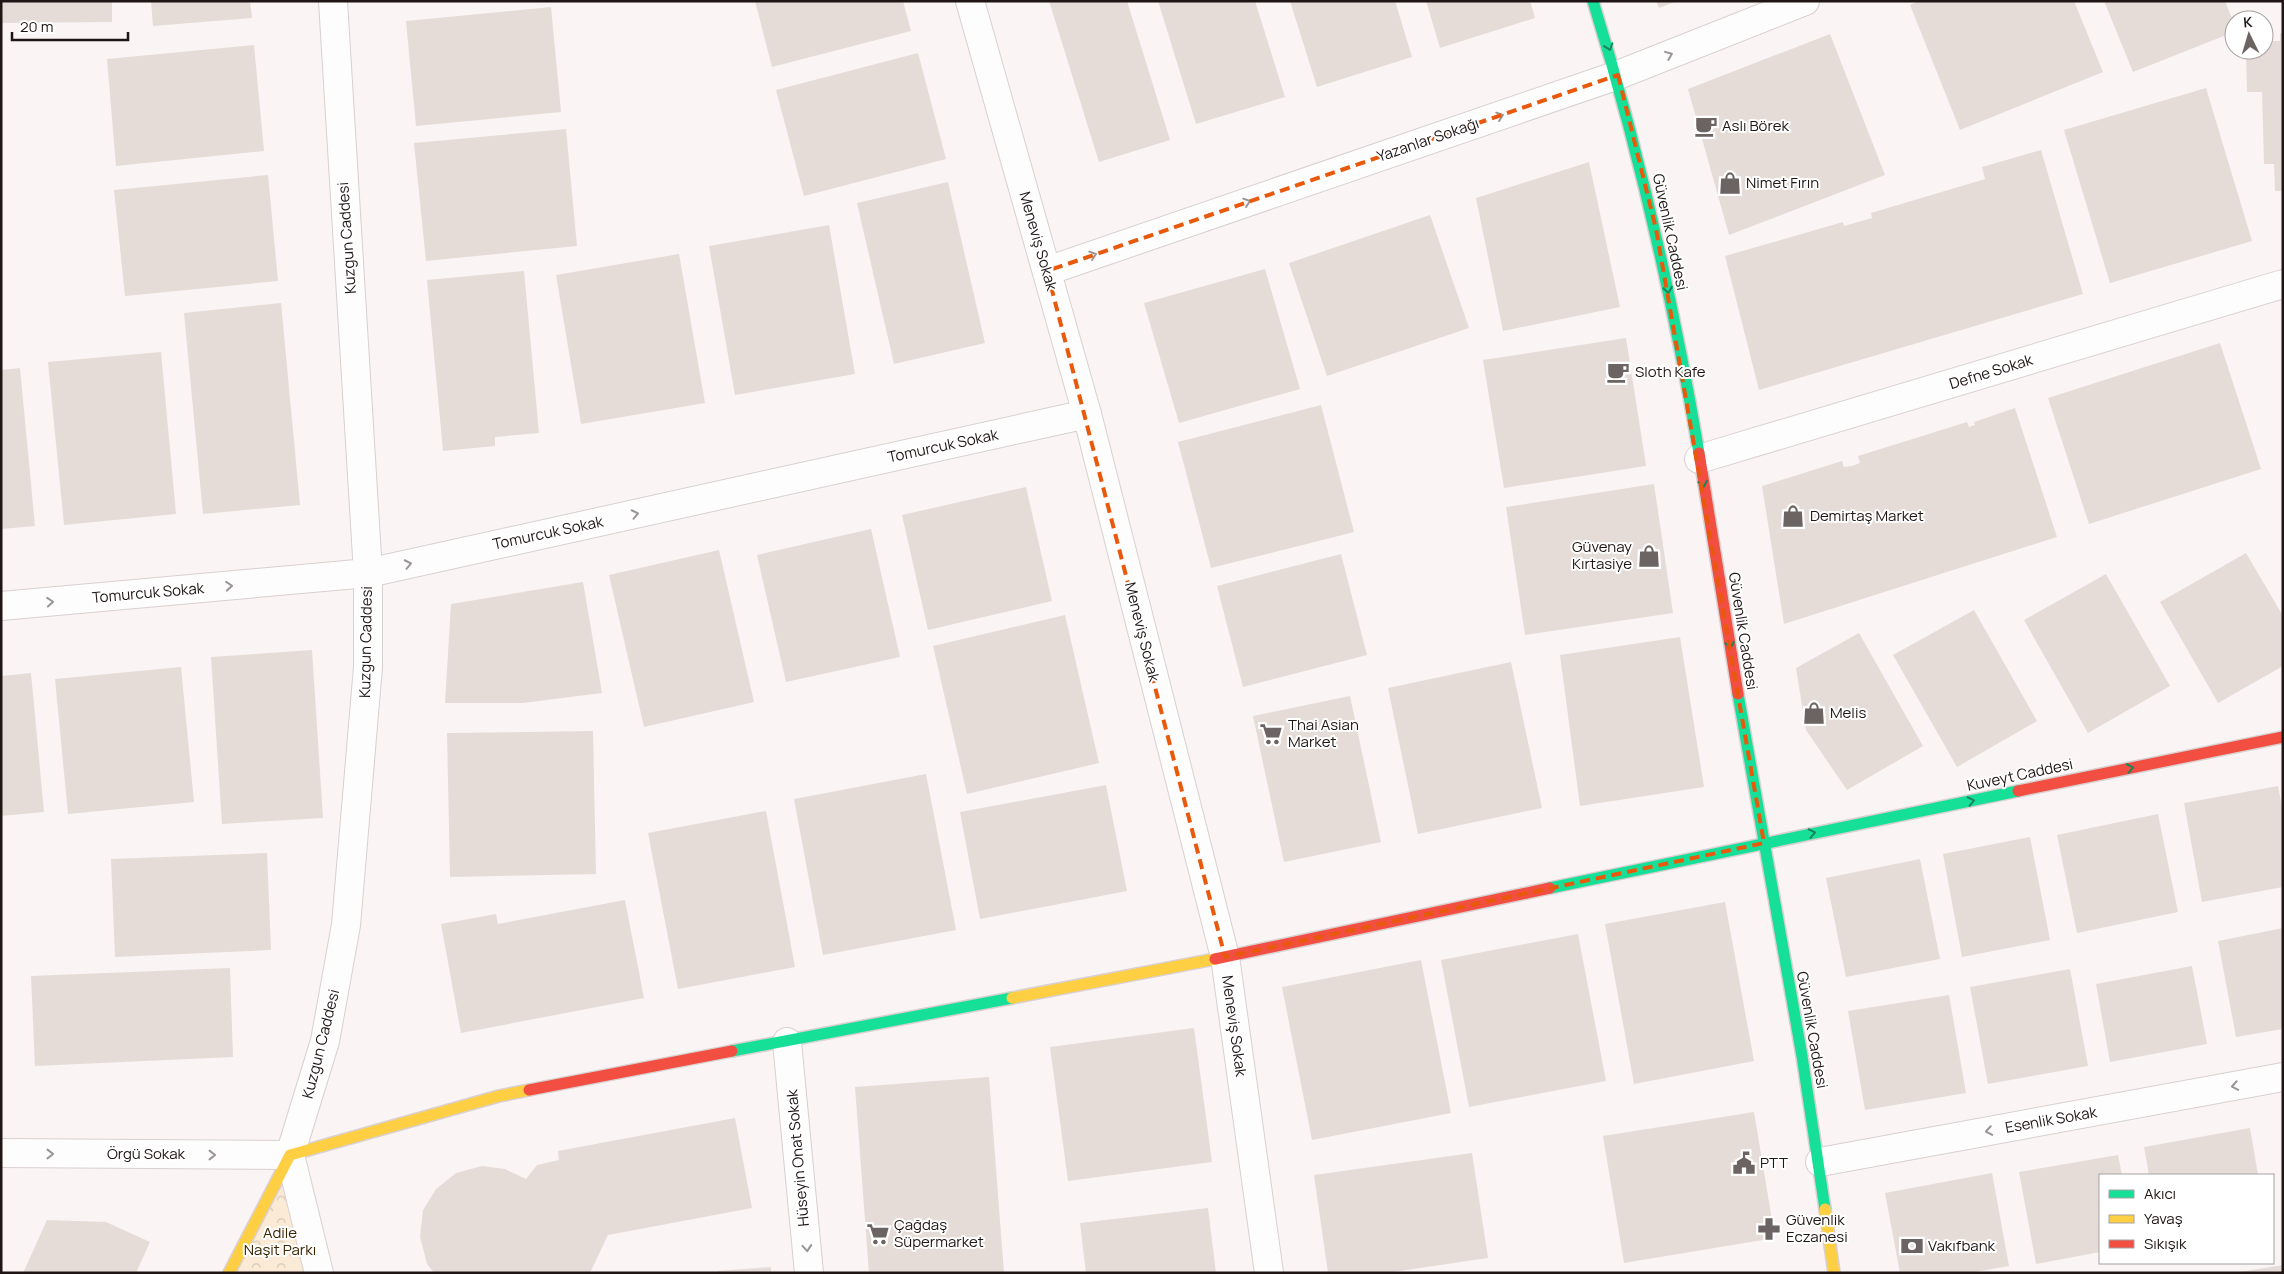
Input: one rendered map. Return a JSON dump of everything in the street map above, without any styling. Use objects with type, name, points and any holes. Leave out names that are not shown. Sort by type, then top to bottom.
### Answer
[{"type":"main road","name":"Güvenlik Caddesi","points":[[1593,1],[1618,75],[1656,229],[1699,459],[1820,1162],[1834,1273]]},
{"type":"main road","name":"Kuveyt Caddesi","points":[[290,1155],[499,1096],[1225,957],[1764,843],[2283,737]]},
{"type":"main road","points":[[229,1273],[290,1155]]},
{"type":"street","name":"Kuzgun Caddesi","points":[[290,1155],[325,1040],[346,925],[368,667],[368,573],[332,1]]},
{"type":"street","name":"Meneviş Sokak","points":[[970,1],[1087,414],[1225,957],[1270,1273]]},
{"type":"street","name":"Yazanlar Sokağı","points":[[1047,271],[1618,75],[1805,1]]},
{"type":"street","name":"Defne Sokak","points":[[1699,459],[2283,284]]},
{"type":"street","name":"Tomurcuk Sokak","points":[[1,606],[368,573],[1087,414]]},
{"type":"street","name":"Hüseyin Onat Sokak","points":[[787,1042],[809,1273]]},
{"type":"street","name":"Esenlik Sokak","points":[[1820,1162],[2283,1077]]},
{"type":"street","name":"Örgü Sokak","points":[[1,1153],[290,1155]]},
{"type":"street","points":[[290,1155],[319,1273]]},
{"type":"highlighted area","points":[[1618,75],[1656,229],[1764,843],[1225,957],[1047,271]]},
{"type":"green space","name":"Adile Naşit Parkı","points":[[290,1155],[319,1273],[229,1273]]},
{"type":"building","points":[[1,1],[112,1],[112,22],[1,23]]},
{"type":"building","points":[[151,1],[250,1],[252,18],[153,26]]},
{"type":"building","points":[[755,1],[903,1],[911,31],[772,67]]},
{"type":"building","points":[[1049,1],[1127,1],[1170,140],[1099,162]]},
{"type":"building","points":[[1158,1],[1255,1],[1285,97],[1196,124]]},
{"type":"building","points":[[1290,1],[1395,1],[1412,57],[1317,87]]},
{"type":"building","points":[[1426,1],[1530,1],[1535,18],[1440,48]]},
{"type":"building","points":[[1656,1],[1677,1],[1659,8]]},
{"type":"building","points":[[1918,1],[2074,1],[2103,72],[1960,130],[1910,5]]},
{"type":"building","points":[[2104,1],[2225,1],[2229,10],[2224,10],[2224,36],[2133,72]]},
{"type":"building","points":[[551,7],[561,112],[416,126],[406,21]]},
{"type":"building","points":[[2280,33],[2283,33],[2283,191],[2275,191],[2274,164],[2264,164],[2262,92],[2247,92],[2246,60],[2274,60],[2274,41],[2280,41]]},
{"type":"building","points":[[1830,34],[1885,175],[1729,235],[1688,89]]},
{"type":"building","points":[[254,45],[264,151],[116,166],[107,59]]},
{"type":"building","points":[[918,53],[946,159],[804,196],[776,90]]},
{"type":"building","points":[[2206,88],[2252,241],[2110,283],[2064,130]]},
{"type":"building","points":[[566,129],[577,246],[426,261],[414,143]]},
{"type":"building","points":[[2041,150],[2083,294],[1759,390],[1725,256],[1843,222],[1844,226],[1872,218],[1871,213],[1985,179],[1982,167]]},
{"type":"building","points":[[1589,162],[1620,307],[1503,331],[1476,198]]},
{"type":"building","points":[[268,175],[278,281],[125,296],[114,190]]},
{"type":"building","points":[[948,182],[985,343],[894,364],[857,203]]},
{"type":"building","points":[[1430,215],[1469,328],[1327,376],[1289,263]]},
{"type":"building","points":[[829,225],[855,374],[735,395],[709,246]]},
{"type":"building","points":[[679,254],[705,403],[581,424],[556,275]]},
{"type":"building","points":[[1265,269],[1300,389],[1179,423],[1144,303]]},
{"type":"building","points":[[524,271],[539,433],[495,437],[495,446],[443,451],[427,280]]},
{"type":"building","points":[[281,303],[300,505],[203,514],[184,313]]},
{"type":"building","points":[[1626,338],[1646,466],[1504,488],[1483,360]]},
{"type":"building","points":[[2220,343],[2261,469],[2089,524],[2048,398]]},
{"type":"building","points":[[161,352],[176,514],[64,525],[48,362]]},
{"type":"building","points":[[20,368],[35,526],[1,529],[1,370]]},
{"type":"building","points":[[1321,405],[1354,532],[1211,568],[1178,442]]},
{"type":"building","points":[[2015,408],[2057,537],[1784,624],[1762,486],[1842,461],[1844,467],[1852,466],[1860,463],[1858,456],[1967,422],[1969,427],[1975,425],[1974,422]]},
{"type":"building","points":[[1654,484],[1673,613],[1525,635],[1506,507]]},
{"type":"building","points":[[1026,487],[1052,601],[928,630],[902,515]]},
{"type":"building","points":[[871,529],[900,657],[786,682],[757,555]]},
{"type":"building","points":[[719,550],[754,702],[644,727],[609,575]]},
{"type":"building","points":[[2246,553],[2283,616],[2283,666],[2218,703],[2160,602]]},
{"type":"building","points":[[1341,554],[1367,655],[1243,687],[1217,586]]},
{"type":"building","points":[[2106,574],[2170,686],[2088,733],[2024,620]]},
{"type":"building","points":[[583,582],[602,693],[523,703],[445,703],[451,604]]},
{"type":"building","points":[[1974,610],[2037,721],[1957,767],[1893,655]]},
{"type":"building","points":[[1065,615],[1099,763],[967,794],[933,646]]},
{"type":"building","points":[[1859,633],[1923,746],[1847,790],[1806,730],[1796,668]]},
{"type":"building","points":[[1680,637],[1704,787],[1580,806],[1560,655]]},
{"type":"building","points":[[312,650],[323,818],[222,824],[211,657]]},
{"type":"building","points":[[1511,662],[1542,808],[1418,834],[1388,688]]},
{"type":"building","points":[[181,667],[194,802],[68,814],[55,679]]},
{"type":"building","points":[[31,673],[44,812],[1,816],[1,676]]},
{"type":"building","points":[[1350,696],[1381,842],[1284,862],[1253,716]]},
{"type":"building","points":[[593,731],[596,874],[450,877],[447,733]]},
{"type":"building","points":[[926,774],[956,930],[823,955],[794,799]]},
{"type":"building","points":[[1106,785],[1127,891],[980,919],[960,812]]},
{"type":"building","points":[[2278,786],[2283,812],[2283,887],[2202,902],[2184,803]]},
{"type":"building","points":[[766,811],[795,967],[678,989],[648,833]]},
{"type":"building","points":[[2158,814],[2178,912],[2077,933],[2057,835]]},
{"type":"building","points":[[2030,837],[2050,940],[1962,957],[1943,854]]},
{"type":"building","points":[[267,853],[271,950],[115,957],[111,859]]},
{"type":"building","points":[[1920,859],[1940,959],[1846,977],[1826,878]]},
{"type":"building","points":[[625,900],[644,998],[461,1033],[441,924],[496,914],[498,924]]},
{"type":"building","points":[[1725,902],[1754,1061],[1634,1084],[1605,924]]},
{"type":"building","points":[[2283,928],[2283,1029],[2236,1037],[2218,941]]},
{"type":"building","points":[[1578,934],[1606,1081],[1469,1107],[1441,960]]},
{"type":"building","points":[[1421,960],[1451,1113],[1312,1140],[1282,987]]},
{"type":"building","points":[[2192,966],[2207,1044],[2110,1062],[2096,984]]},
{"type":"building","points":[[230,968],[233,1057],[35,1066],[31,976]]},
{"type":"building","points":[[2070,969],[2088,1066],[1988,1084],[1970,987]]},
{"type":"building","points":[[1949,995],[1966,1093],[1865,1110],[1848,1011]]},
{"type":"building","points":[[1194,1028],[1212,1162],[1068,1181],[1050,1047]]},
{"type":"building","points":[[989,1077],[1004,1273],[869,1273],[855,1087]]},
{"type":"building","points":[[1754,1112],[1775,1238],[1624,1263],[1603,1136]]},
{"type":"building","points":[[735,1118],[752,1208],[608,1235],[590,1273],[434,1273],[427,1264],[420,1237],[423,1210],[436,1189],[456,1173],[482,1166],[505,1169],[526,1179],[537,1165],[559,1160],[558,1151]]},
{"type":"building","points":[[2250,1128],[2258,1174],[2149,1174],[2144,1147]]},
{"type":"building","points":[[1472,1153],[1488,1258],[1386,1273],[1328,1273],[1314,1175]]},
{"type":"building","points":[[2118,1155],[2122,1174],[2099,1174],[2099,1252],[2036,1264],[2019,1172]]},
{"type":"building","points":[[1992,1173],[2009,1266],[1969,1273],[1900,1273],[1885,1193]]},
{"type":"building","points":[[1208,1208],[1216,1273],[1086,1273],[1080,1223]]},
{"type":"building","points":[[47,1220],[106,1222],[150,1242],[136,1273],[23,1273]]},
{"type":"building","points":[[2283,1265],[2283,1273],[2240,1273],[2240,1272]]},
{"type":"building","points":[[771,1267],[771,1273],[718,1273],[718,1271]]},
{"type":"traffic: fast","points":[[1593,1],[1610,57],[1654,225],[1699,453]]},
{"type":"traffic: fast","points":[[1738,694],[1802,1056],[1825,1209]]},
{"type":"traffic: fast","points":[[1550,888],[2018,791]]},
{"type":"traffic: fast","points":[[732,1051],[1012,998]]},
{"type":"traffic: slow","points":[[1012,998],[1215,959]]},
{"type":"traffic: slow","points":[[229,1273],[290,1155],[499,1096],[529,1090]]},
{"type":"traffic: slow","points":[[1825,1209],[1834,1273]]},
{"type":"traffic: jam","points":[[1699,453],[1738,694]]},
{"type":"traffic: jam","points":[[2018,791],[2283,737]]},
{"type":"traffic: jam","points":[[1215,959],[1550,888]]},
{"type":"traffic: jam","points":[[529,1090],[732,1051]]},
{"type":"place","name":"Aslı Börek","points":[[1706,126]]},
{"type":"place","name":"Nimet Fırın","points":[[1730,183]]},
{"type":"place","name":"Sloth Kafe","points":[[1618,372]]},
{"type":"place","name":"Demirtaş Market","points":[[1793,516]]},
{"type":"place","name":"Güvenay Kırtasiye","points":[[1649,556]]},
{"type":"place","name":"Melis","points":[[1814,713]]},
{"type":"place","name":"Thai Asian Market","points":[[1271,734]]},
{"type":"place","name":"PTT","points":[[1744,1163]]},
{"type":"place","name":"Güvenlik Eczanesi","points":[[1769,1229]]},
{"type":"place","name":"Çağdaş Süpermarket","points":[[878,1234]]},
{"type":"place","name":"Vakıfbank","points":[[1912,1246]]}]
